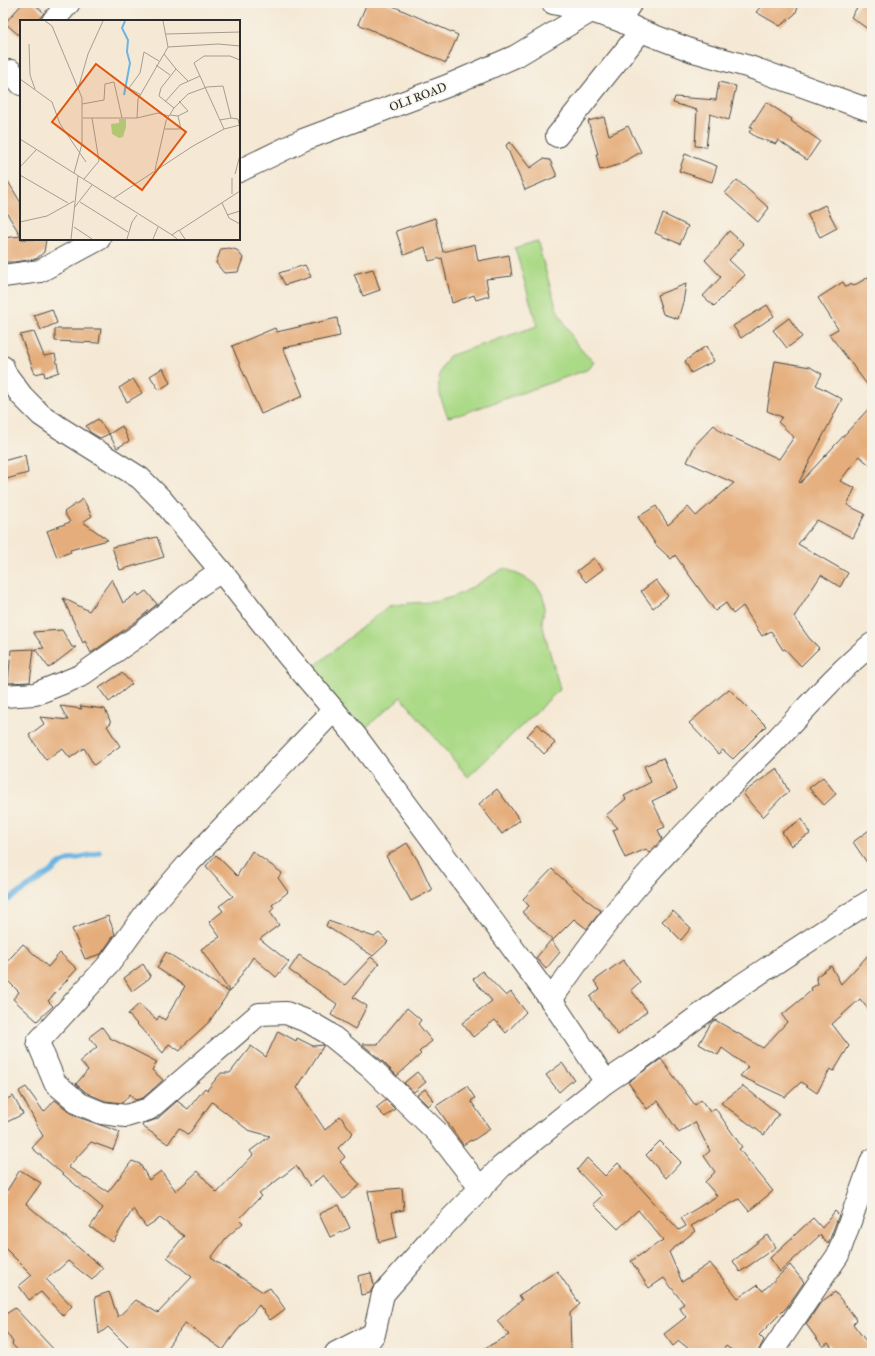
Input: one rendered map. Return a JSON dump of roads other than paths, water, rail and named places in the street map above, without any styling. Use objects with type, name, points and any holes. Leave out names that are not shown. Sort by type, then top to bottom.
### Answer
[{"type":"street","points":[[54,20],[69,3]]},
{"type":"street","points":[[553,3],[591,11],[619,20],[641,31],[693,51],[750,67],[872,111]]},
{"type":"street","points":[[619,20],[631,3]]},
{"type":"street","name":"OLI ROAD","points":[[240,171],[303,140],[447,86],[516,56],[591,11]]},
{"type":"street","points":[[557,136],[641,31]]},
{"type":"street","points":[[3,276],[40,271],[97,240]]},
{"type":"street","points":[[3,367],[5,373],[22,396],[41,415],[140,478],[161,499],[221,571],[289,657],[355,735],[551,1000],[606,1082]]},
{"type":"street","points":[[3,696],[35,694],[80,676],[142,632],[200,585],[221,571]]},
{"type":"street","points":[[551,1000],[588,948],[642,881],[688,830],[817,696],[859,654],[872,644]]},
{"type":"street","points":[[334,710],[188,864],[148,910],[109,964],[38,1042],[55,1083],[80,1104],[102,1113],[126,1116],[148,1109],[259,1014],[286,1012],[309,1022],[328,1033],[371,1068],[438,1133],[481,1189]]},
{"type":"street","points":[[360,1353],[374,1334],[383,1294],[433,1238],[501,1167],[606,1082],[636,1062],[734,990],[872,900]]},
{"type":"street","points":[[771,1353],[838,1255],[872,1160]]},
{"type":"street","points":[[336,1353],[374,1334]]},
{"type":"waterway","points":[[3,903],[51,872],[61,863],[99,852]]}]
